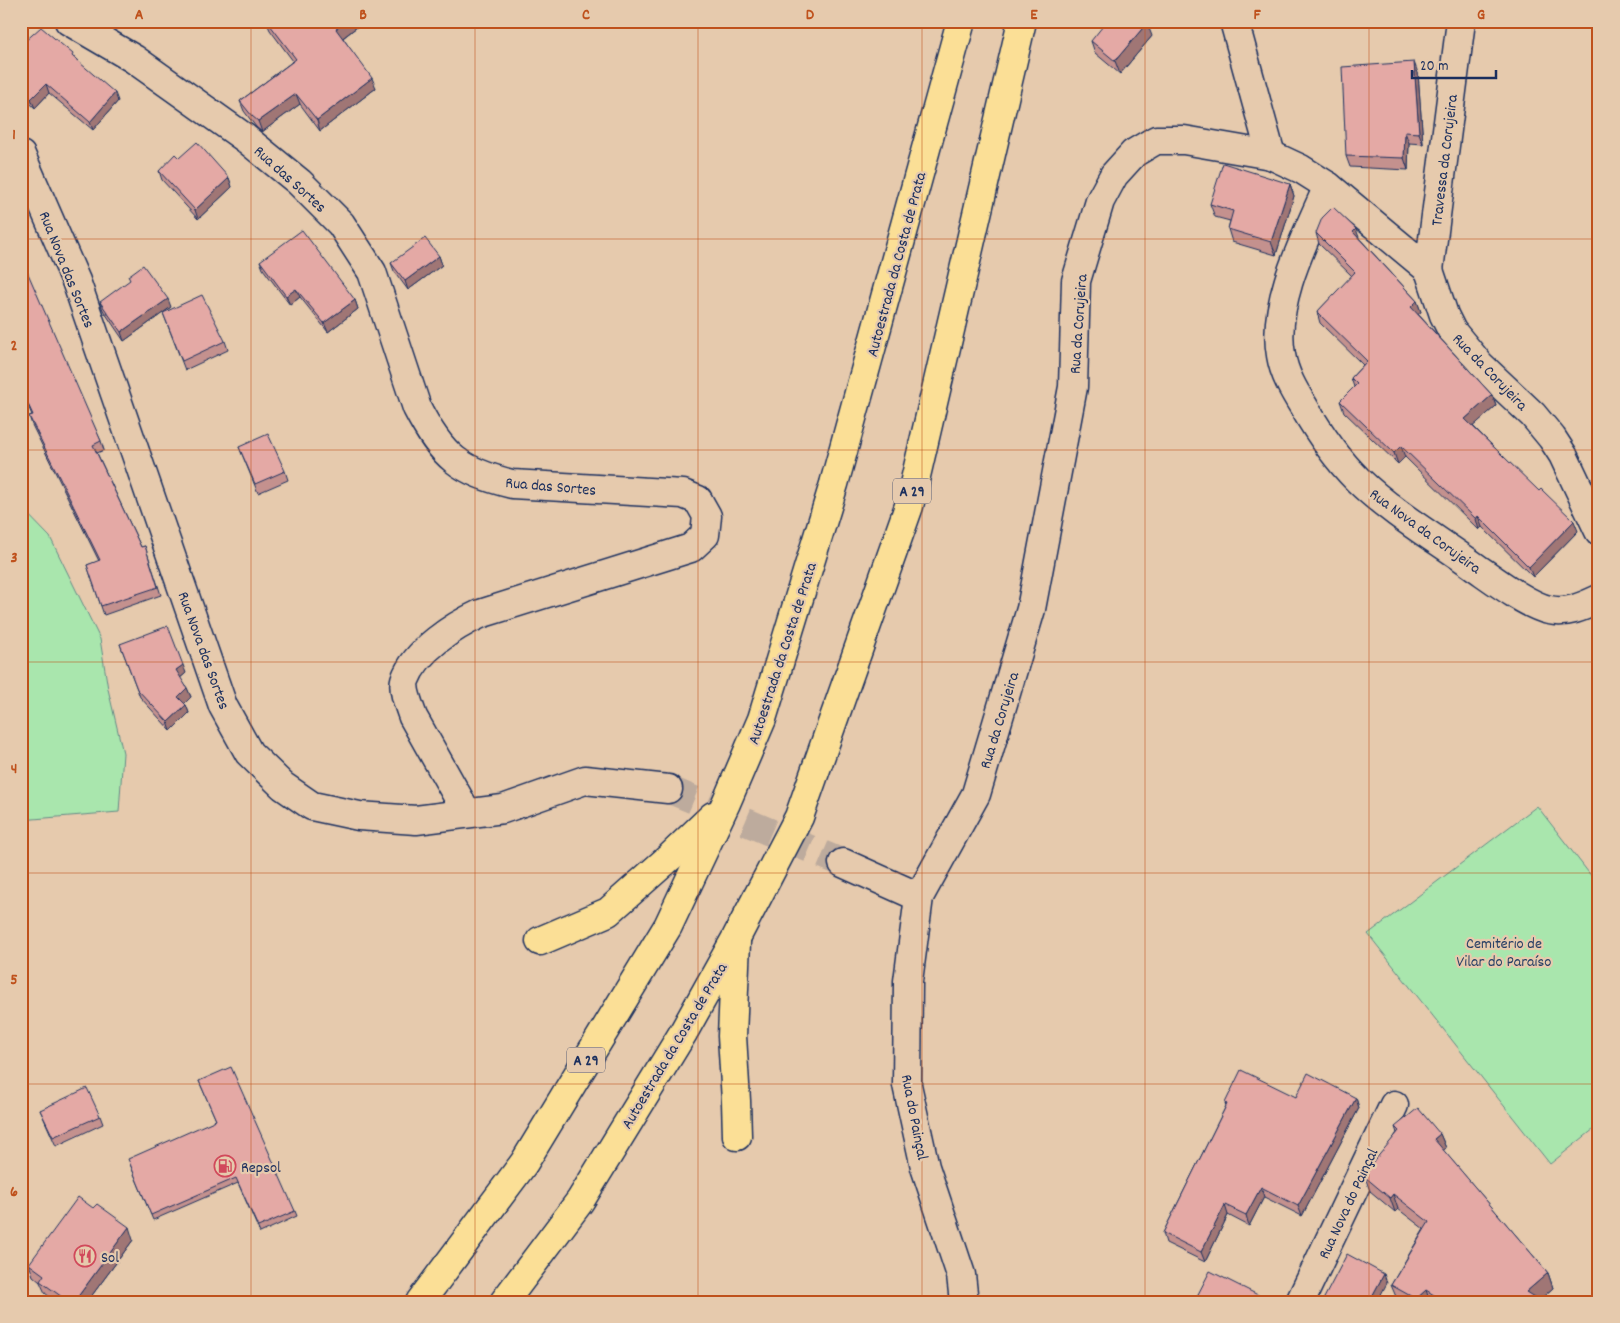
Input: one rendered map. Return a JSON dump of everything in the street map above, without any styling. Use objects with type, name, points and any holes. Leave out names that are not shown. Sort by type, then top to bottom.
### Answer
[{"type":"highway","name":"Autoestrada da Costa de Prata","points":[[420,1302],[524,1163],[668,926],[726,803],[762,718],[834,484],[961,21]]},
{"type":"highway","name":"Autoestrada da Costa de Prata","points":[[504,1302],[580,1201],[682,1033],[736,938],[799,817],[909,506],[1022,21]]},
{"type":"highway","points":[[540,942],[608,912],[670,857],[726,803]]},
{"type":"highway","points":[[736,938],[732,1036],[737,1136]]},
{"type":"street","name":"Rua das Sortes","points":[[69,21],[134,60],[245,138],[299,182],[340,224],[372,272],[417,408],[443,450],[465,468],[488,478],[512,484],[683,494],[698,500],[707,516],[705,535],[691,548],[480,614],[444,634],[428,648],[415,664],[404,681],[407,701],[413,717],[467,813]]},
{"type":"street","points":[[1234,21],[1271,155]]},
{"type":"street","name":"Travessa da Corujeira","points":[[1429,270],[1461,21]]},
{"type":"street","name":"Rua da Corujeira","points":[[919,897],[976,794],[1031,609],[1072,387],[1076,281],[1100,201],[1114,175],[1134,153],[1156,140],[1184,140],[1271,155],[1328,186],[1429,270],[1444,315],[1452,331],[1480,365],[1533,415],[1552,438],[1563,455],[1599,531]]},
{"type":"street","name":"Rua Nova das Sortes","points":[[21,155],[76,282],[223,706],[249,753],[283,786],[312,806],[359,816],[416,820],[502,810],[584,780],[668,789]]},
{"type":"street","name":"Rua Nova da Corujeira","points":[[1328,186],[1294,269],[1284,298],[1279,325],[1281,356],[1292,388],[1309,416],[1331,447],[1358,479],[1388,505],[1514,593],[1547,610],[1566,612],[1583,607],[1599,599]]},
{"type":"street","points":[[843,863],[919,897]]},
{"type":"street","name":"Rua do Painçal","points":[[919,897],[908,981],[907,1085],[926,1167],[961,1275],[964,1302]]},
{"type":"street","name":"Rua Nova do Painçal","points":[[1300,1302],[1394,1105]]},
{"type":"green space","points":[[21,507],[50,537],[100,639],[108,689],[123,753],[119,812],[21,820]]},
{"type":"green space","name":"Cemitério de Vilar do Paraíso","points":[[1537,806],[1599,886],[1599,1125],[1550,1164],[1368,934]]},
{"type":"building","points":[[267,21],[346,21],[336,29],[372,78],[317,120],[296,94],[258,121],[240,101],[296,59]]},
{"type":"building","points":[[1107,21],[1145,21],[1147,23],[1115,61],[1091,41]]},
{"type":"building","points":[[41,27],[115,93],[90,122],[46,84],[31,99],[21,89],[21,42],[23,43]]},
{"type":"building","points":[[1414,62],[1419,133],[1405,132],[1404,158],[1346,156],[1342,67]]},
{"type":"building","points":[[197,142],[229,178],[195,210],[159,171],[175,154],[179,158]]},
{"type":"building","points":[[1223,163],[1290,184],[1271,242],[1228,229],[1233,211],[1210,204]]},
{"type":"building","points":[[1333,207],[1356,229],[1353,232],[1417,301],[1411,307],[1492,395],[1465,419],[1539,491],[1541,489],[1574,521],[1529,567],[1478,516],[1476,519],[1401,446],[1394,453],[1340,401],[1357,384],[1351,378],[1367,361],[1317,312],[1355,272],[1316,233],[1322,218]]},
{"type":"building","points":[[302,230],[355,300],[324,323],[296,289],[286,296],[260,261]]},
{"type":"building","points":[[425,238],[439,256],[405,281],[391,263]]},
{"type":"building","points":[[143,265],[168,299],[121,332],[100,302],[130,280],[128,276]]},
{"type":"building","points":[[26,269],[101,441],[93,445],[141,547],[145,546],[158,587],[101,606],[87,565],[100,560],[29,416],[33,415],[21,389],[21,271]]},
{"type":"building","points":[[202,295],[225,341],[182,361],[163,313]]},
{"type":"building","points":[[268,434],[285,471],[255,484],[239,447]]},
{"type":"building","points":[[168,626],[183,665],[176,670],[187,688],[178,697],[186,705],[168,722],[137,689],[120,644]]},
{"type":"building","name":"Repsol","points":[[231,1067],[295,1211],[258,1227],[236,1178],[151,1215],[128,1159],[216,1120],[199,1081]]},
{"type":"building","points":[[1241,1070],[1296,1097],[1308,1073],[1356,1098],[1298,1206],[1261,1187],[1246,1215],[1225,1205],[1201,1252],[1163,1233],[1227,1104],[1225,1103]]},
{"type":"building","points":[[87,1088],[100,1116],[53,1137],[40,1110]]},
{"type":"building","points":[[1418,1108],[1440,1134],[1434,1139],[1548,1273],[1526,1292],[1542,1302],[1445,1302],[1426,1290],[1416,1299],[1391,1285],[1429,1222],[1393,1194],[1390,1198],[1365,1177],[1370,1166],[1399,1131],[1395,1127]]},
{"type":"building","name":"Sol","points":[[78,1197],[93,1208],[97,1204],[129,1227],[74,1302],[69,1302],[40,1281],[44,1275],[29,1264]]},
{"type":"building","points":[[1347,1254],[1384,1274],[1369,1302],[1322,1302]]},
{"type":"building","points":[[1210,1271],[1264,1298],[1262,1302],[1194,1302]]},
{"type":"tunnel","points":[[668,789],[843,863]]},
{"type":"place","name":"Repsol","points":[[225,1166]]},
{"type":"place","name":"Sol","points":[[85,1256]]}]
